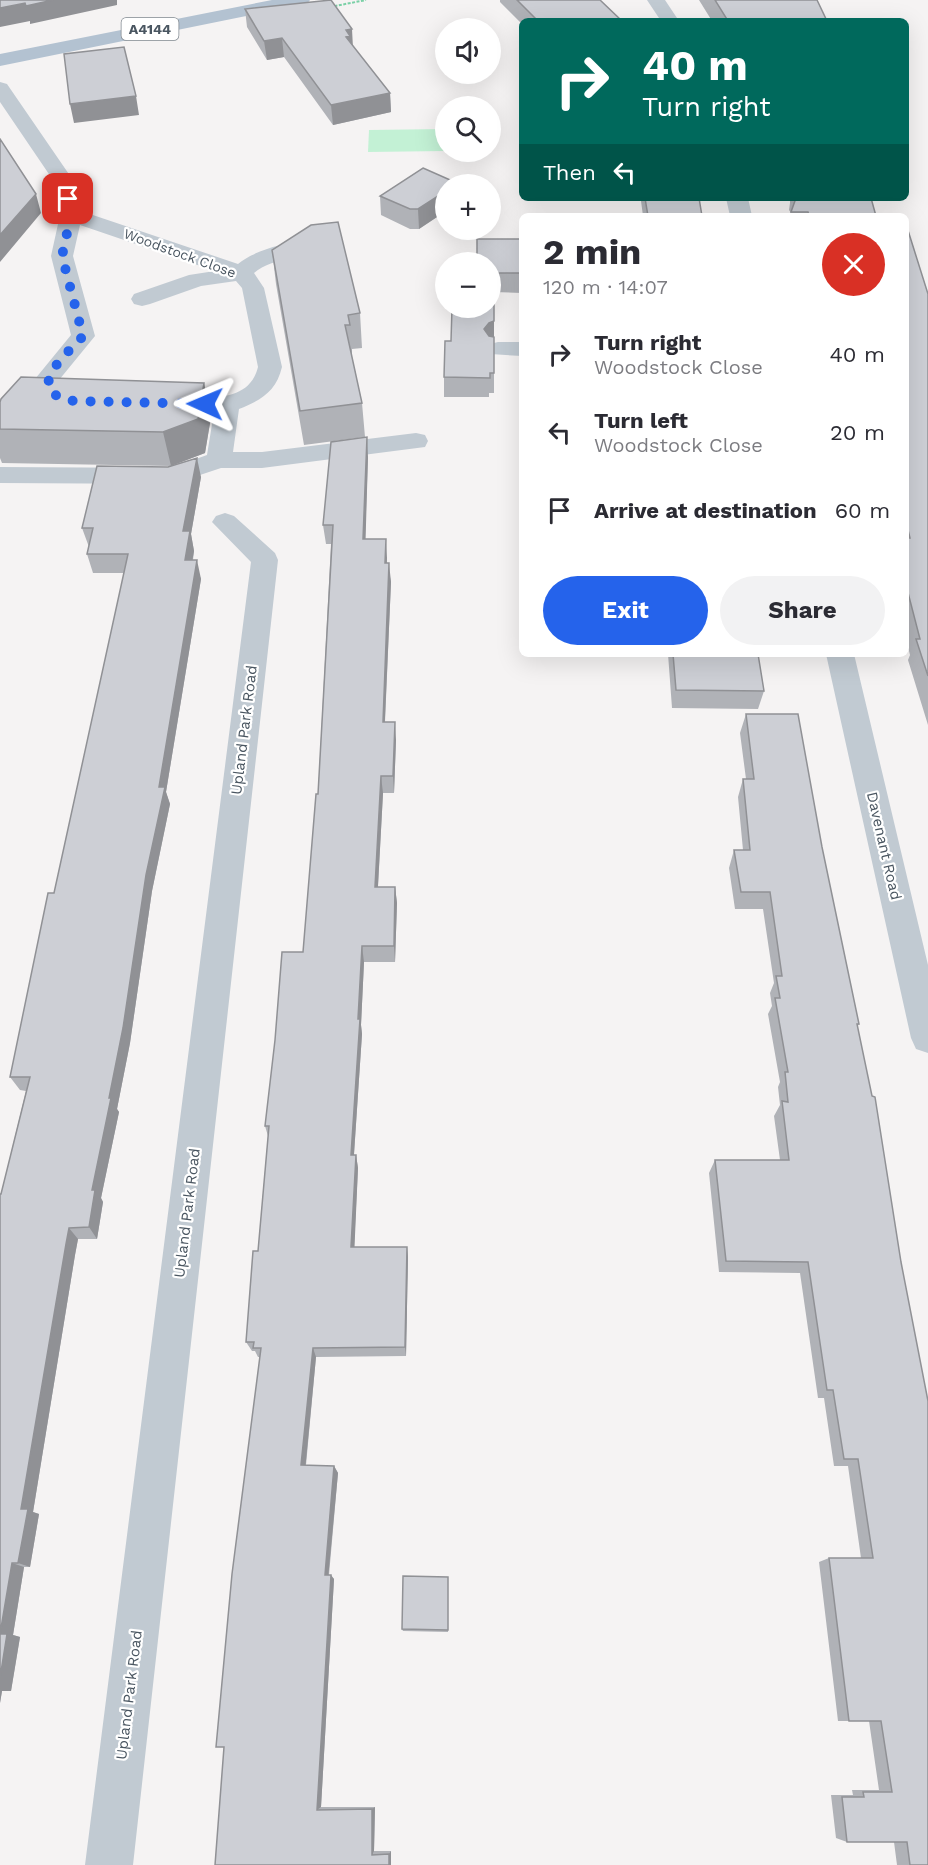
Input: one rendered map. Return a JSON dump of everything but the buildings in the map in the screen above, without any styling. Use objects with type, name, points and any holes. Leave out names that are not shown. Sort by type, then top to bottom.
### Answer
[{"type":"main road","name":"A4144","points":[[0,60],[302,0]]},
{"type":"street","points":[[656,0],[668,18]]},
{"type":"street","points":[[0,88],[65,183],[71,215],[62,256],[83,336],[53,369],[47,379],[48,388],[59,398],[97,402]]},
{"type":"street","name":"Woodstock Close","points":[[71,215],[241,274],[253,288],[270,366],[267,380],[254,394],[227,405],[144,403]]},
{"type":"street","points":[[142,299],[197,280],[241,274],[246,266],[295,249],[327,249]]},
{"type":"street","points":[[498,349],[519,349]]},
{"type":"street","points":[[25,402],[48,388]]},
{"type":"street","points":[[219,460],[227,405]]},
{"type":"street","points":[[0,474],[173,476],[219,460],[262,459],[416,441]]},
{"type":"street","name":"Upland Park Road","points":[[109,1865],[265,560],[225,522]]},
{"type":"street","name":"Davenant Road","points":[[841,657],[928,1038]]},
{"type":"green space","points":[[435,129],[435,151],[368,152],[369,130]]},
{"type":"route","points":[[68,199],[71,215],[62,256],[83,336],[53,369],[47,379],[48,388],[59,398],[74,401],[205,404]]}]
